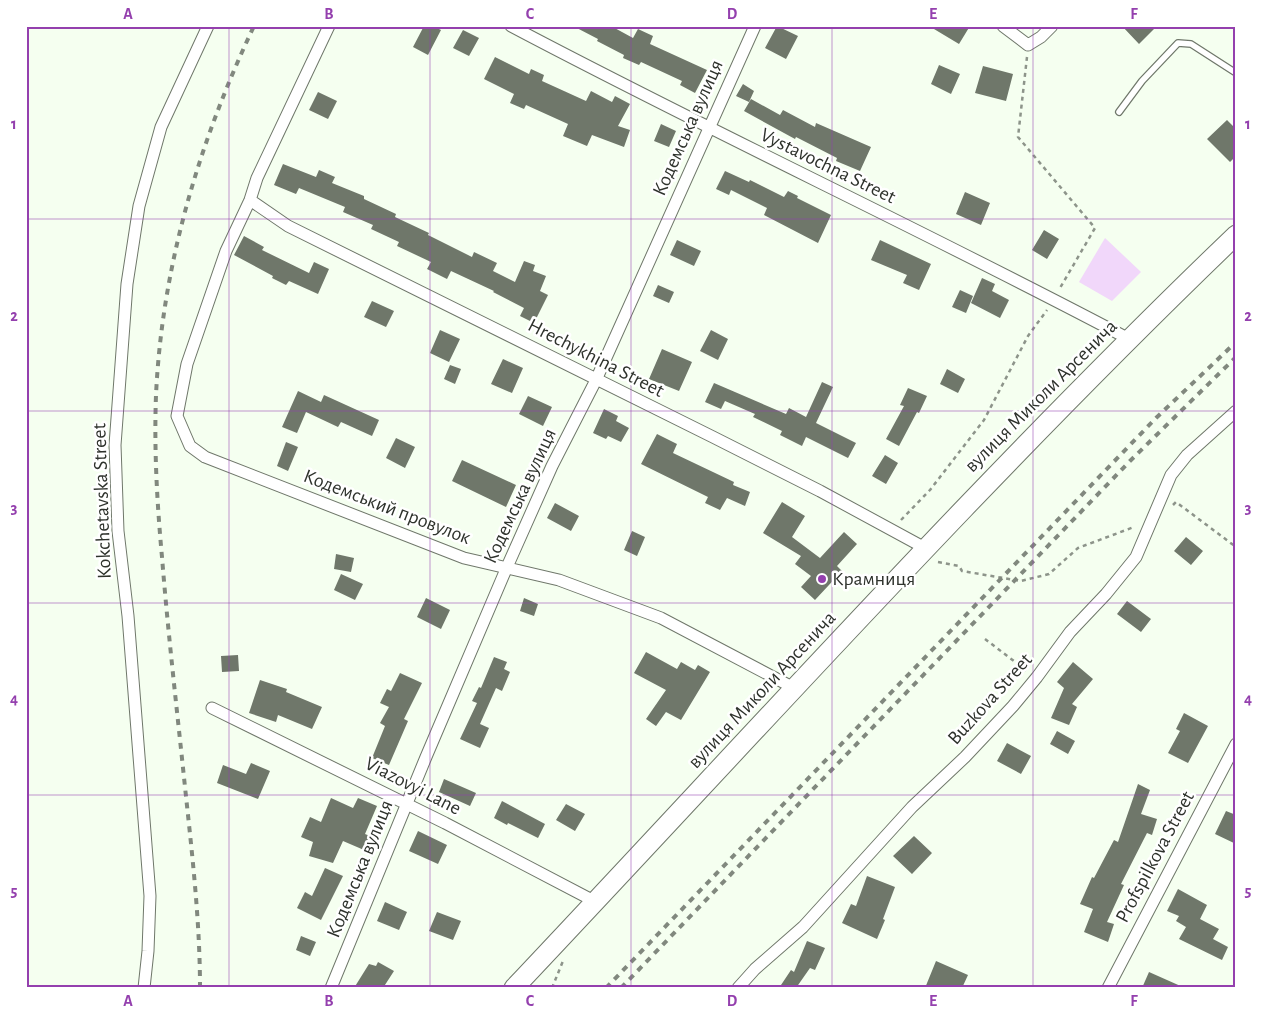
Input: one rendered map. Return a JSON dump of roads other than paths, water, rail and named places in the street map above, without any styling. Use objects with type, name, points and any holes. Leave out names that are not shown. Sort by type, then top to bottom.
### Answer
[{"type":"main road","name":"вулиця Миколи Арсенича","points":[[514,988],[925,548],[1129,339],[1236,235]]},
{"type":"street","name":"Kokchetavska Street","points":[[144,988],[148,951],[150,896],[128,626],[118,530],[115,445],[127,284],[139,206],[161,127],[208,26]]},
{"type":"street","points":[[250,200],[257,178],[329,26]]},
{"type":"street","name":"Vystavochna Street","points":[[511,26],[617,82],[1055,300],[1129,339]]},
{"type":"street","name":"Кодемська вулиця","points":[[332,988],[406,804],[507,567],[552,466],[596,380],[755,26]]},
{"type":"street","points":[[1003,26],[1028,45],[1041,37],[1052,26]]},
{"type":"street","name":"Hrechykhina Street","points":[[250,200],[288,226],[820,491],[925,548]]},
{"type":"street","name":"Кодемський провулок","points":[[250,200],[226,251],[187,364],[177,416],[190,446],[205,457],[464,558],[559,580],[661,618],[794,688]]},
{"type":"street","name":"Buzkova Street","points":[[738,988],[755,969],[803,927],[912,807],[1013,706],[1070,632],[1106,594],[1136,557],[1171,475],[1187,455],[1236,411]]},
{"type":"street","name":"Viazovyi Lane","points":[[212,708],[406,804],[594,901]]},
{"type":"street","name":"Profspilkova Street","points":[[1108,988],[1236,744]]},
{"type":"lane","points":[[1119,112],[1142,81],[1178,43],[1191,44],[1236,73]]},
{"type":"railway","points":[[200,988],[195,887],[159,516],[156,456],[156,395],[166,299],[175,252],[187,206],[216,114],[254,26]]},
{"type":"railway","points":[[606,988],[1156,418],[1236,342]]},
{"type":"railway","points":[[621,988],[1130,461],[1236,357]]},
{"type":"place","name":"Крамниця","points":[[822,579]]}]
